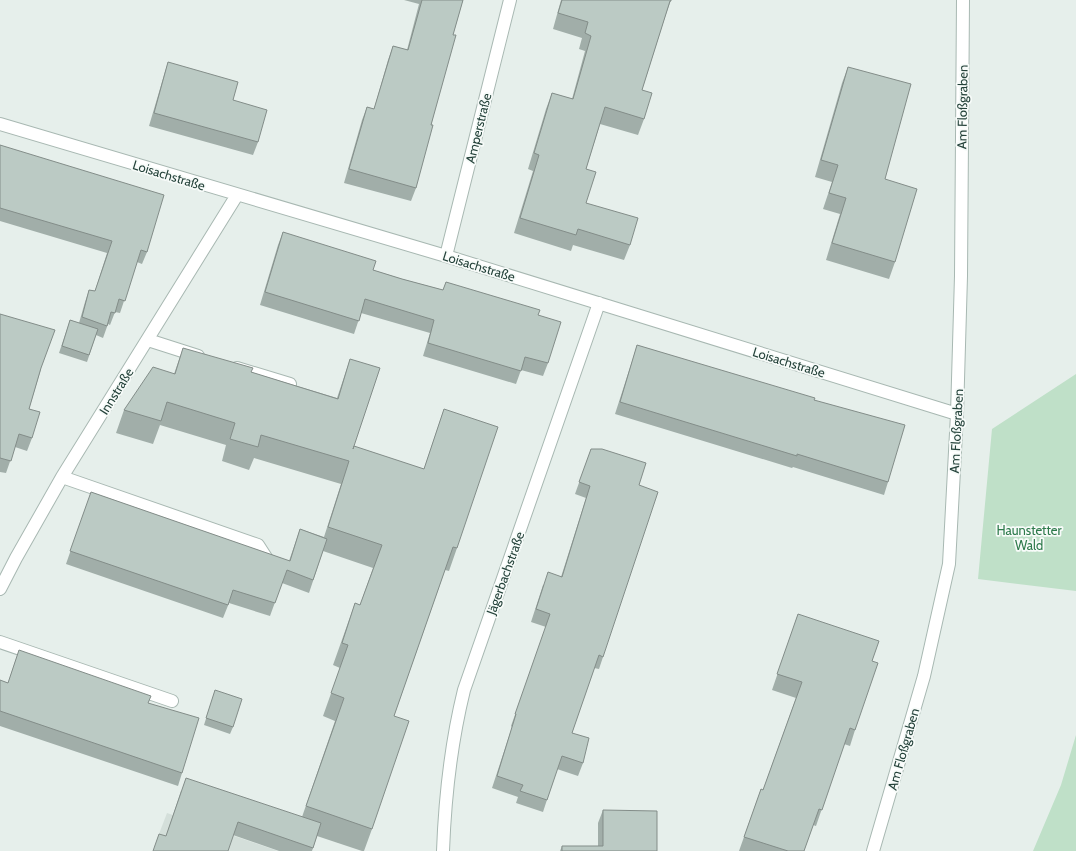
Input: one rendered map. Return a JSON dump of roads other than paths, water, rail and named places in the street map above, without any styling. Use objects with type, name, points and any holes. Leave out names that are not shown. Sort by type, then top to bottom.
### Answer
[{"type":"street","name":"Amperstraße","points":[[446,256],[510,0]]},
{"type":"street","name":"Am Floßgraben","points":[[873,851],[924,676],[949,564],[957,414],[961,276],[963,0]]},
{"type":"street","name":"Loisachstraße","points":[[0,124],[446,256],[957,414]]},
{"type":"street","name":"Innstraße","points":[[0,590],[16,558],[62,477],[237,195]]},
{"type":"street","name":"Jägerbachstraße","points":[[443,851],[444,813],[450,764],[457,720],[464,690],[599,303]]},
{"type":"street","points":[[148,340],[207,358]]},
{"type":"street","points":[[229,365],[303,388]]},
{"type":"street","points":[[62,477],[258,545],[267,559]]},
{"type":"street","points":[[0,642],[172,701]]},
{"type":"park label","name":"Haunstetter Wald","points":[[1029,538]]}]
